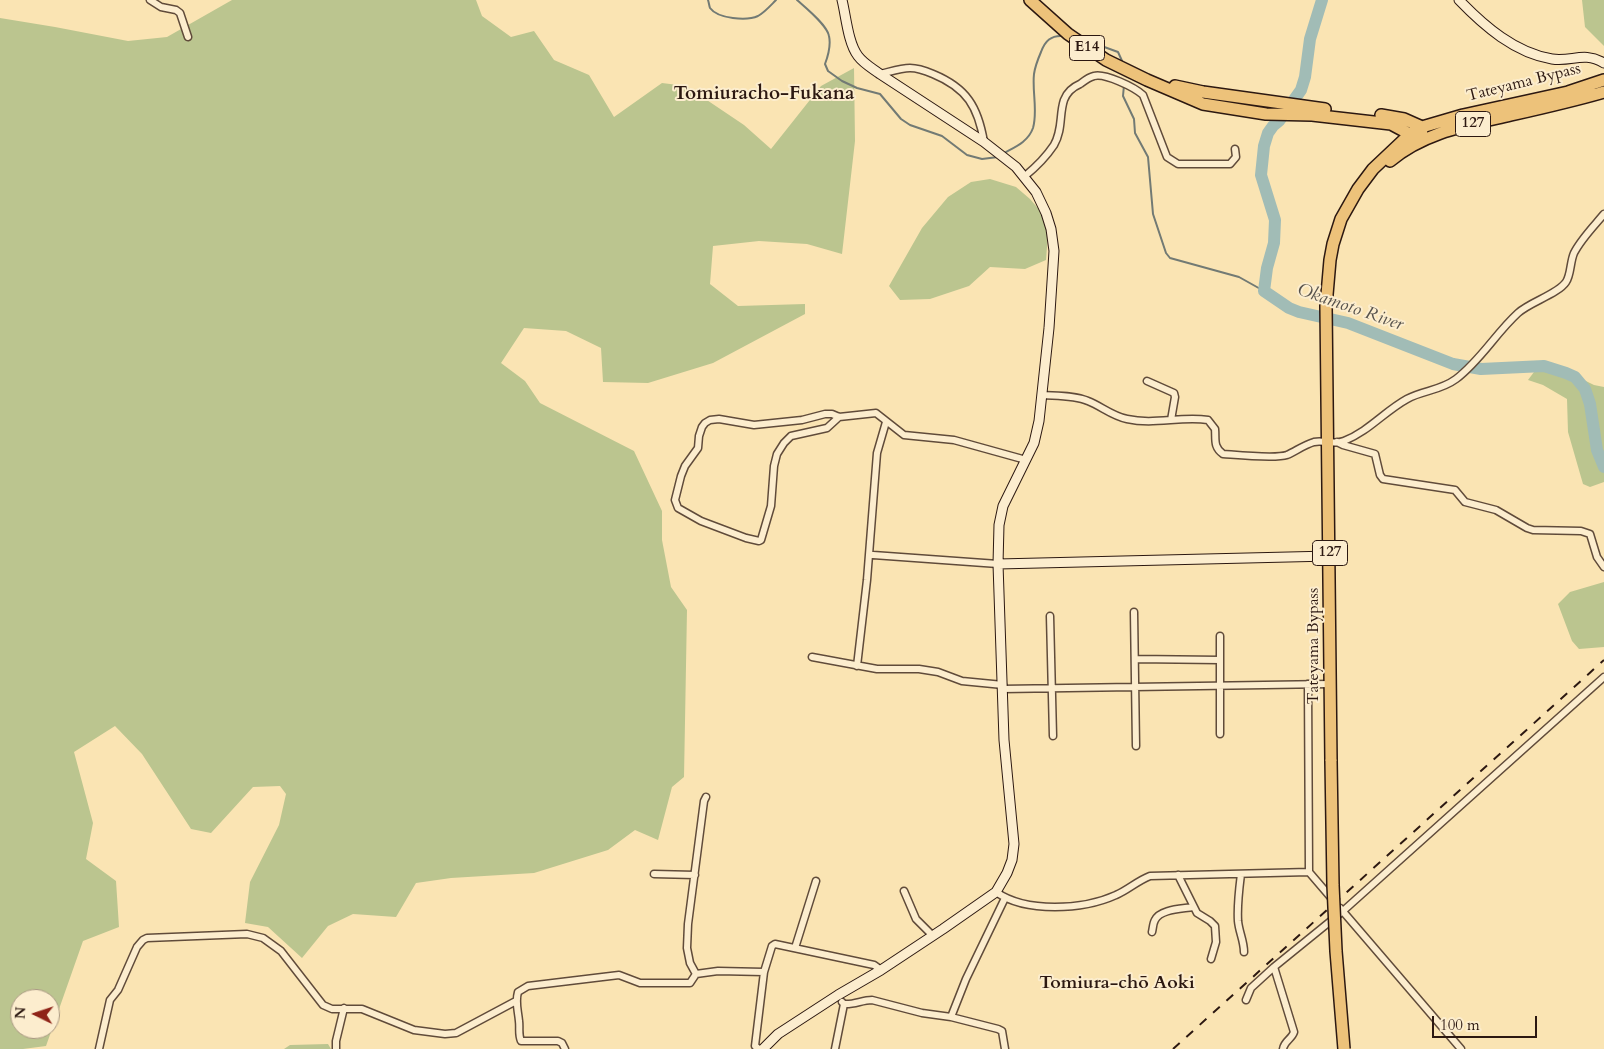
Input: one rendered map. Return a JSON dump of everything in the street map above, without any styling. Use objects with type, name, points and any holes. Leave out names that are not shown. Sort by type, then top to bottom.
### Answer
[{"type":"highway","name":"E14","points":[[1033,2],[1068,34],[1095,54],[1147,80],[1267,108],[1312,111]]},
{"type":"highway","name":"Tateyama Bypass","points":[[1344,1049],[1336,952],[1331,761],[1330,556],[1333,442],[1326,345],[1326,306],[1333,244],[1341,219],[1358,189],[1373,169],[1409,135],[1422,128],[1463,115],[1568,92],[1604,80]]},
{"type":"highway","name":"Tateyama Bypass","points":[[1358,189],[1396,156],[1421,140],[1448,130],[1570,102],[1604,92]]},
{"type":"highway","points":[[1312,111],[1396,117],[1410,121],[1422,128],[1421,140],[1392,124],[1312,111]]},
{"type":"street","points":[[150,0],[161,7],[176,10],[180,13],[188,37]]},
{"type":"street","points":[[763,1049],[778,1034],[838,994],[881,970],[996,892],[1012,860],[1014,844],[1004,740],[998,564],[999,525],[1003,506],[1034,443],[1042,395],[1049,328],[1054,251],[1051,230],[1046,213],[1036,192],[1016,167],[984,142],[865,64],[853,48],[842,0]]},
{"type":"street","points":[[1459,0],[1485,25],[1509,43],[1538,56],[1553,59],[1586,56],[1595,57],[1604,63]]},
{"type":"street","points":[[880,74],[910,68],[943,78],[964,92],[976,109],[981,123],[984,142]]},
{"type":"street","points":[[1025,176],[1042,161],[1054,144],[1060,130],[1063,102],[1066,95],[1074,87],[1093,76],[1100,75],[1136,89],[1143,95],[1167,157],[1178,164],[1230,164],[1236,157],[1235,149]]},
{"type":"street","points":[[1042,395],[1076,397],[1087,400],[1125,419],[1137,421],[1197,418],[1208,420],[1215,429],[1214,444],[1222,454],[1276,457],[1286,455],[1317,442],[1344,441],[1375,424],[1408,398],[1444,387],[1457,378],[1477,359],[1519,312],[1558,290],[1566,282],[1577,248],[1604,214]]},
{"type":"street","points":[[1147,381],[1174,393],[1171,420]]},
{"type":"street","points":[[839,417],[827,428],[791,436],[777,454],[774,466],[771,506],[761,540],[746,538],[701,521],[678,508],[674,500],[681,476],[698,448],[702,427],[705,422],[710,420],[719,419],[754,425],[802,420],[825,414],[839,417],[876,413],[904,434],[954,440],[1026,460]]},
{"type":"street","points":[[857,666],[867,580],[877,454],[886,422]]},
{"type":"street","points":[[1333,442],[1375,454],[1380,475],[1383,479],[1454,490],[1466,502],[1496,510],[1533,530],[1581,531],[1590,534],[1597,557],[1604,567]]},
{"type":"street","points":[[873,555],[998,564],[1330,556]]},
{"type":"street","points":[[1134,612],[1136,746]]},
{"type":"street","points":[[1050,616],[1053,736]]},
{"type":"street","points":[[1220,636],[1220,734]]},
{"type":"street","points":[[812,658],[876,669],[919,669],[938,672],[962,681],[1002,687],[1330,684]]},
{"type":"street","points":[[1135,658],[1220,660]]},
{"type":"street","points":[[1246,1000],[1251,988],[1274,967],[1342,911],[1604,676]]},
{"type":"street","points":[[1308,684],[1309,872],[1461,1049]]},
{"type":"street","points":[[696,974],[690,963],[687,948],[688,924],[706,797]]},
{"type":"street","points":[[996,892],[1005,898],[1022,904],[1053,907],[1079,905],[1107,899],[1139,880],[1150,876],[1309,872]]},
{"type":"street","points":[[654,874],[695,875]]},
{"type":"street","points":[[1241,874],[1238,924],[1244,952]]},
{"type":"street","points":[[1178,875],[1197,913],[1215,926],[1216,942],[1211,959]]},
{"type":"street","points":[[795,948],[816,881]]},
{"type":"street","points":[[904,891],[916,918],[932,936]]},
{"type":"street","points":[[951,1017],[969,973],[1005,898]]},
{"type":"street","points":[[1152,932],[1155,918],[1159,915],[1193,907]]},
{"type":"street","points":[[99,1049],[110,1000],[118,990],[138,948],[143,940],[147,938],[247,934],[263,938],[281,951],[323,1005],[332,1008],[362,1008],[414,1030],[445,1034],[456,1033],[516,1001]]},
{"type":"street","points":[[758,1049],[756,1046],[756,1035],[764,972],[772,946],[775,944],[874,965],[881,970]]},
{"type":"street","points":[[1274,967],[1294,1032],[1283,1049]]},
{"type":"street","points":[[565,1049],[562,1043],[558,1041],[521,1041],[516,1001],[518,992],[528,986],[619,975],[640,983],[690,983],[696,974],[718,970],[764,972]]},
{"type":"street","points":[[835,1049],[844,1004],[838,994]]},
{"type":"street","points":[[844,1004],[872,1000],[922,1013],[951,1017],[1002,1031],[1005,1049]]},
{"type":"street","points":[[336,1049],[336,1041],[344,1008]]},
{"type":"green space","points":[[232,0],[476,0],[482,16],[511,37],[534,31],[554,60],[589,75],[614,117],[662,83],[686,86],[744,125],[771,149],[821,86],[854,68],[855,141],[842,254],[807,244],[759,241],[713,246],[710,284],[738,306],[805,304],[805,314],[713,363],[648,383],[603,382],[601,348],[566,331],[524,328],[501,363],[525,381],[540,403],[634,451],[662,511],[662,540],[671,587],[687,610],[684,777],[672,787],[658,840],[635,830],[608,850],[534,873],[451,878],[416,883],[396,917],[353,914],[328,926],[302,958],[268,927],[245,923],[250,882],[279,825],[286,794],[280,786],[253,787],[211,833],[191,829],[142,754],[115,726],[74,752],[93,823],[86,859],[116,881],[119,927],[83,941],[60,1006],[60,989],[10,989],[10,1039],[48,1039],[46,1046],[0,1049],[0,18],[128,41],[167,37]]},
{"type":"green space","points":[[1582,0],[1604,0],[1604,46],[1585,27]]},
{"type":"green space","points":[[990,179],[1016,187],[1030,199],[1049,221],[1046,260],[1025,269],[990,267],[969,286],[930,299],[900,300],[889,286],[922,228],[948,197],[971,182]]},
{"type":"green space","points":[[1543,360],[1594,385],[1604,387],[1604,482],[1590,487],[1583,484],[1568,432],[1567,399],[1543,385],[1528,380]]},
{"type":"green space","points":[[1604,582],[1604,647],[1579,649],[1572,641],[1558,604],[1570,592]]},
{"type":"green space","points":[[328,1044],[331,1049],[284,1049],[290,1045]]},
{"type":"waterway","points":[[708,0],[710,8],[719,15],[740,19],[758,16],[776,0]]},
{"type":"waterway","points":[[797,0],[816,17],[829,36],[829,47],[825,64],[828,71],[842,81],[857,88],[880,94],[901,119],[910,125],[942,136],[967,155],[982,159],[998,157]]},
{"type":"waterway","name":"Okamoto River","points":[[1322,0],[1310,39],[1305,77],[1301,90],[1268,133],[1264,146],[1261,175],[1275,220],[1274,243],[1267,268],[1264,291],[1289,308],[1299,312],[1348,323],[1453,364],[1481,369],[1544,366],[1575,377],[1585,389],[1590,404],[1597,450],[1604,467]]},
{"type":"waterway","points":[[1004,153],[1021,143],[1031,133],[1035,115],[1034,71],[1047,42],[1052,38],[1063,36]]},
{"type":"waterway","points":[[1085,40],[1118,52],[1123,63]]},
{"type":"waterway","points":[[1124,85],[1123,96],[1134,119],[1135,133],[1148,157],[1153,214],[1166,253],[1170,258],[1239,277],[1264,291]]},
{"type":"railway","points":[[1173,1049],[1604,660]]},
{"type":"district","name":"Tomiuracho-Fukana","points":[[764,95]]},
{"type":"district","name":"Tomiura-chō Aoki","points":[[1117,984]]}]
